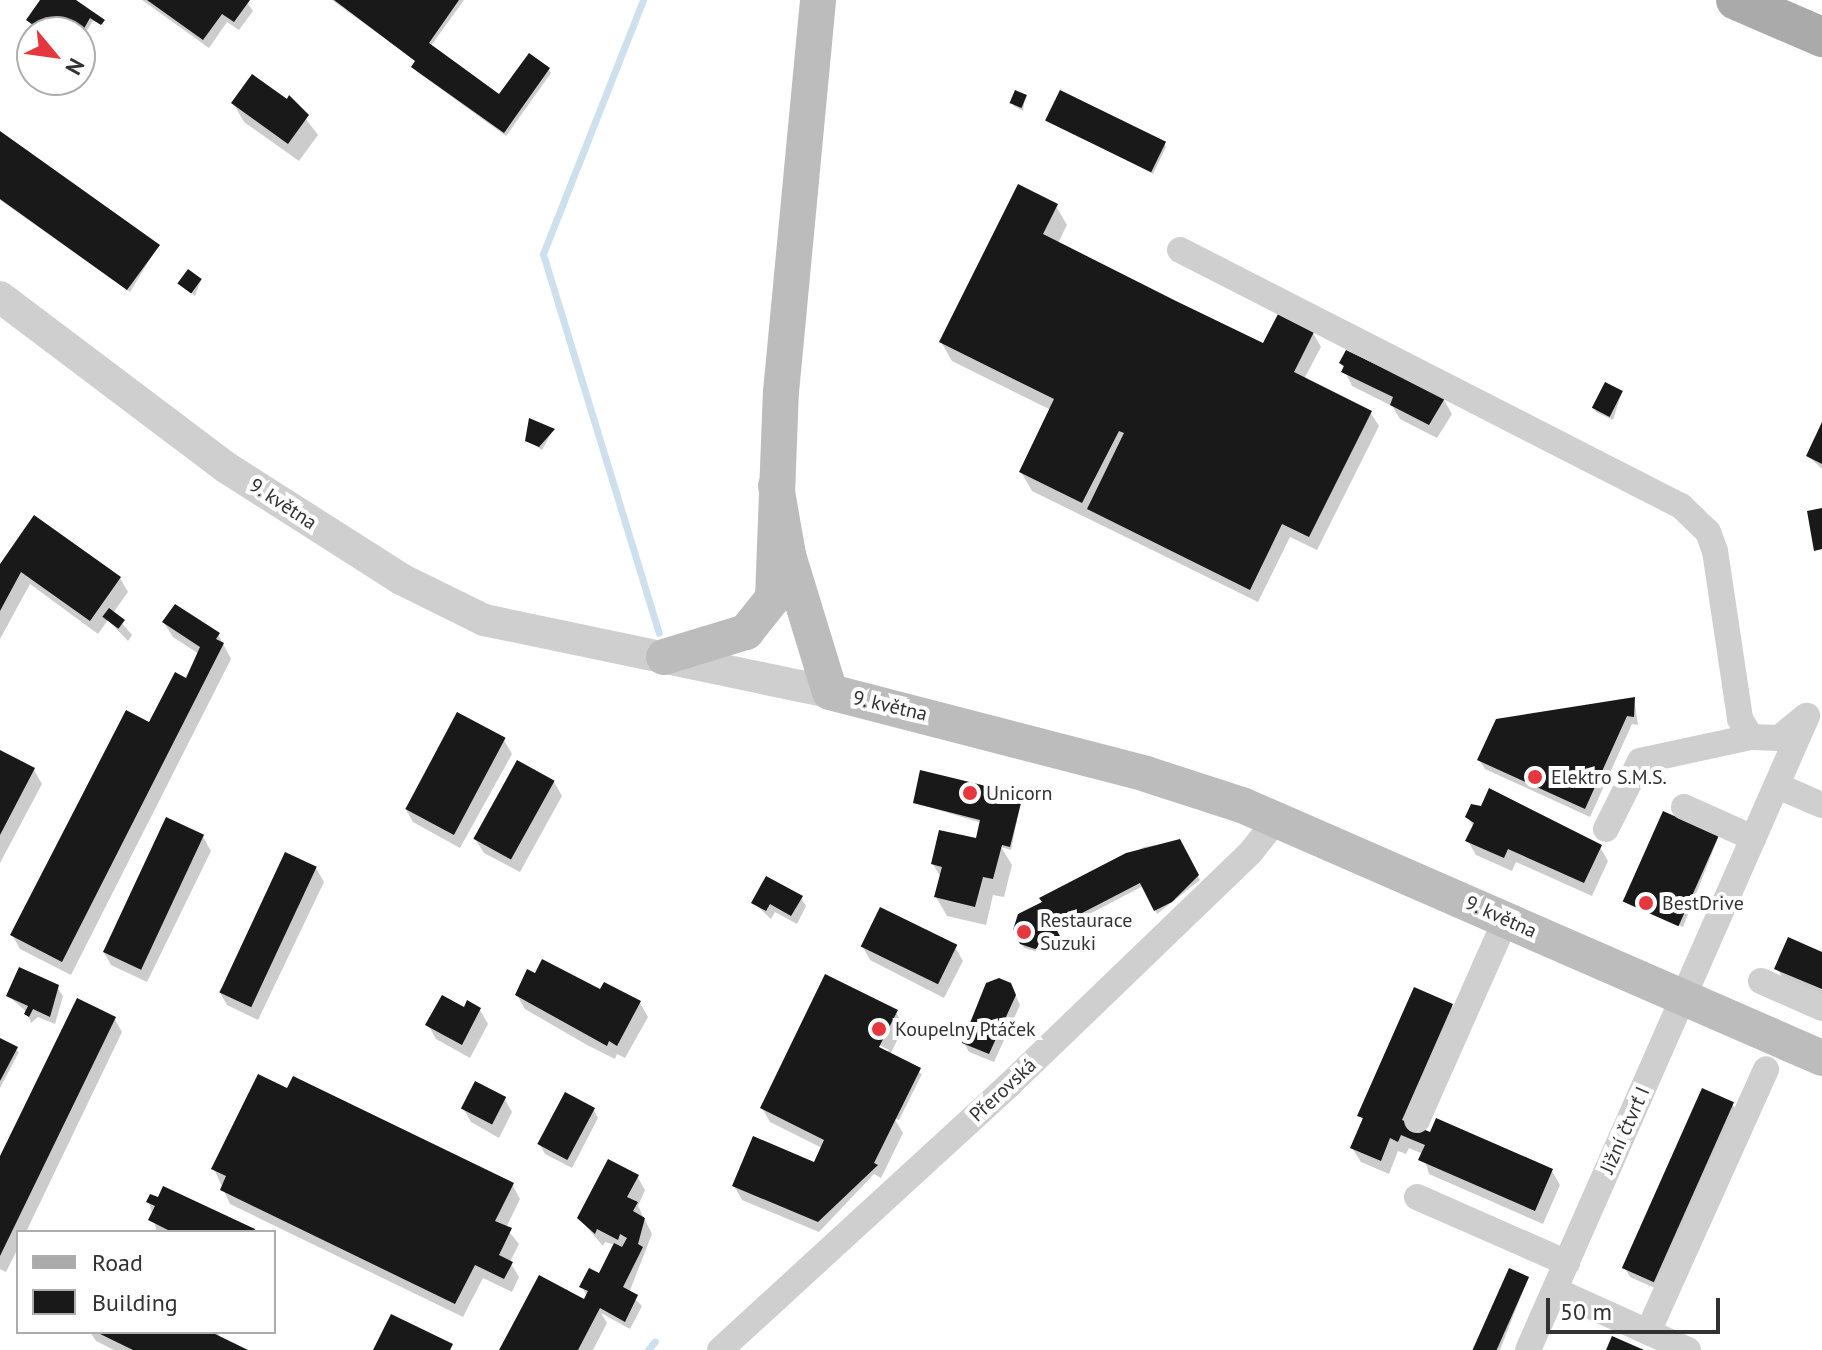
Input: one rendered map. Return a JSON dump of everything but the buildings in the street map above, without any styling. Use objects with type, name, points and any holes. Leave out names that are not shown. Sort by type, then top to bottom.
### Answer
[{"type":"main road","points":[[664,657],[731,640],[767,609],[775,584],[776,486],[818,0]]},
{"type":"main road","points":[[1736,0],[1822,37]]},
{"type":"main road","points":[[1798,0],[1822,11]]},
{"type":"main road","points":[[776,486],[788,555],[830,692]]},
{"type":"main road","name":"9. května","points":[[830,692],[1146,774],[1277,819],[1822,1058]]},
{"type":"street","points":[[1180,250],[1681,506],[1708,532],[1715,551],[1740,719],[1751,737]]},
{"type":"street","name":"9. května","points":[[0,297],[227,468],[401,579],[484,620],[830,692]]},
{"type":"street","points":[[1606,829],[1640,761],[1751,737],[1779,738],[1815,711]]},
{"type":"street","name":"Jižní čtvrť I","points":[[1528,1350],[1753,838],[1815,711]]},
{"type":"street","points":[[1778,786],[1822,805]]},
{"type":"street","points":[[1684,807],[1753,838]]},
{"type":"street","name":"Přerovská","points":[[720,1350],[1020,1074],[1250,853],[1277,819]]},
{"type":"street","points":[[1417,1120],[1506,919]]},
{"type":"street","points":[[1761,981],[1822,1008]]},
{"type":"street","points":[[1648,1332],[1766,1069]]},
{"type":"street","points":[[1417,1197],[1567,1263]]},
{"type":"street","points":[[1555,1290],[1688,1350]]},
{"type":"waterway","points":[[643,0],[543,254],[659,633]]},
{"type":"waterway","points":[[648,1350],[655,1341]]},
{"type":"place","name":"Elektro S.M.S.","points":[[1535,777]]},
{"type":"place","name":"Unicorn","points":[[970,793]]},
{"type":"place","name":"BestDrive","points":[[1646,903]]},
{"type":"place","name":"Restaurace Suzuki","points":[[1024,932]]},
{"type":"place","name":"Koupelny Ptáček","points":[[879,1029]]}]
